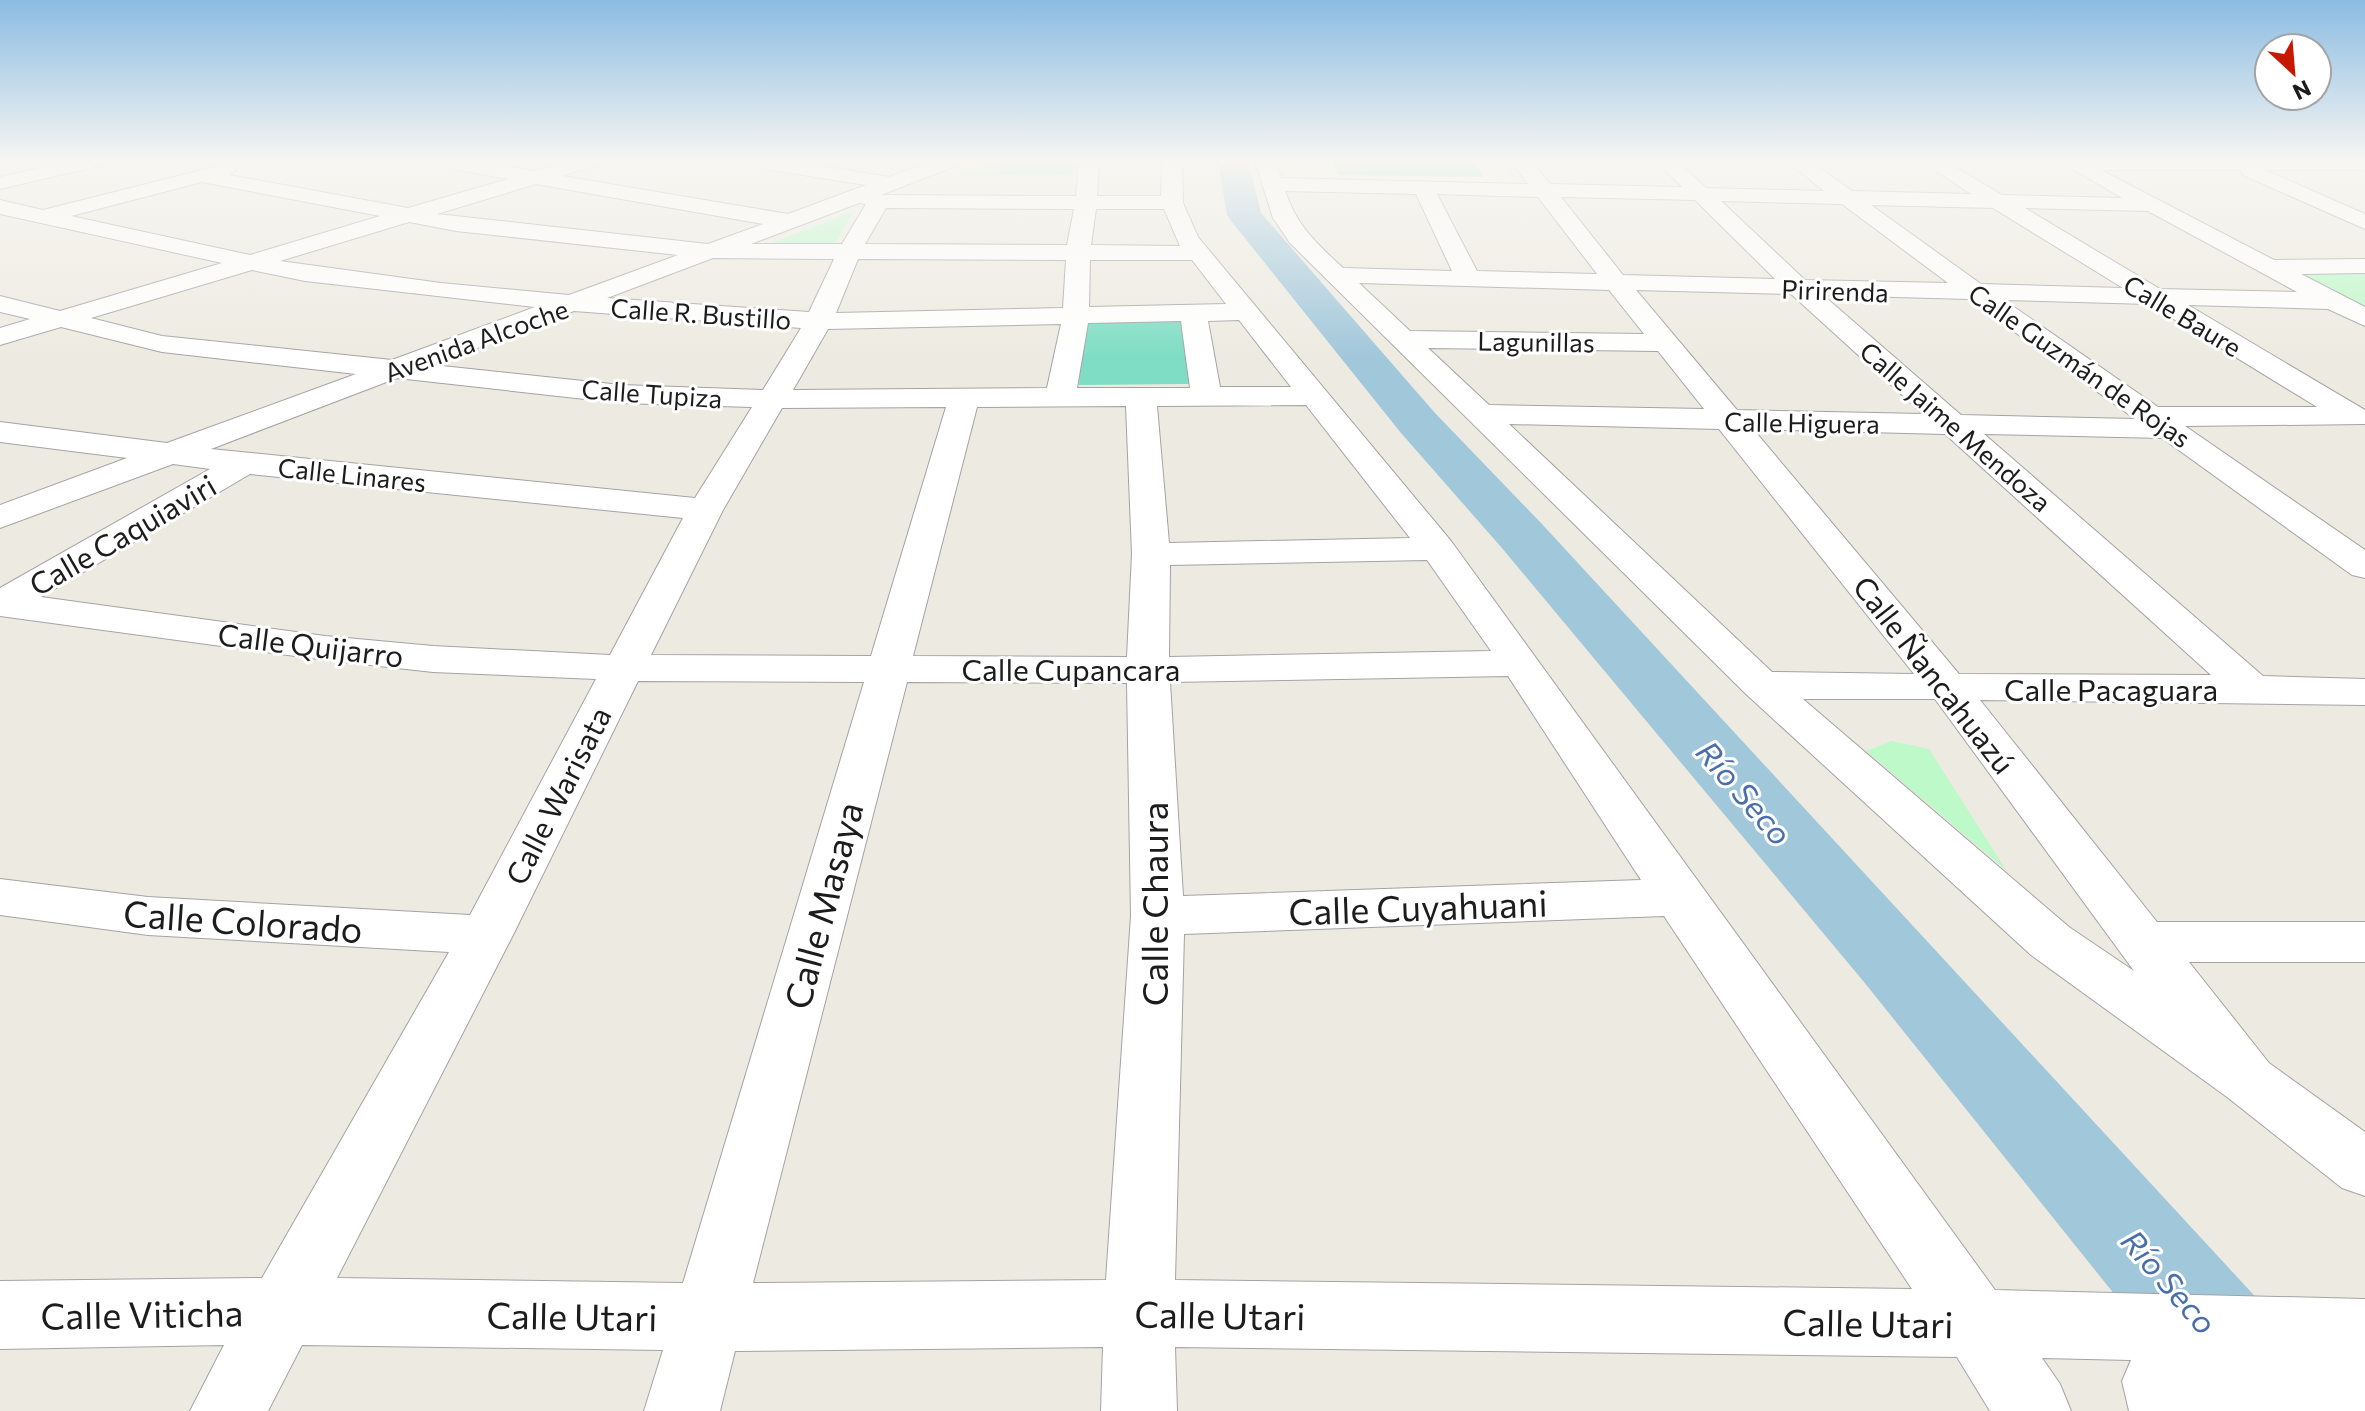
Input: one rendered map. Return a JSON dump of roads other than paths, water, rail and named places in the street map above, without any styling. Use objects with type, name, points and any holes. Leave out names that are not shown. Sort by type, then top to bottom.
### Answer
[{"type":"street","name":"Calle R. Bustillo","points":[[84,227],[248,264],[441,291],[703,315],[819,321],[1246,312]]},
{"type":"street","points":[[0,337],[373,227]]},
{"type":"street","points":[[481,227],[709,251],[1198,253]]},
{"type":"street","name":"Avenida Alcoche","points":[[0,517],[773,227]]},
{"type":"street","name":"Calle Warisata","points":[[228,1411],[486,935],[705,510],[819,321],[864,227]]},
{"type":"street","points":[[1060,397],[1076,316],[1082,227]]},
{"type":"street","points":[[1182,227],[1187,239],[1311,396],[1438,549],[1521,663],[1679,897],[1977,1324],[2033,1411]]},
{"type":"street","points":[[1290,227],[1298,238],[1761,685],[2050,941],[2248,1080]]},
{"type":"street","points":[[1443,227],[1469,279]]},
{"type":"street","name":"Calle Ñancahuazú","points":[[1572,227],[1949,689],[2248,1080],[2365,1168]]},
{"type":"street","name":"Calle Jaime Mendoza","points":[[1734,227],[2250,687]]},
{"type":"street","name":"Calle Guzmán de Rojas","points":[[1887,227],[2365,567]]},
{"type":"street","name":"Calle Baure","points":[[2037,227],[2153,298],[2360,417]]},
{"type":"street","points":[[2193,227],[2365,318]]},
{"type":"street","points":[[2269,267],[2365,266]]},
{"type":"street","name":"Pirirenda","points":[[1337,275],[2333,301]]},
{"type":"street","name":"Calle Tupiza","points":[[0,304],[162,344],[621,394],[773,399],[1311,396]]},
{"type":"street","points":[[1193,313],[1206,396]]},
{"type":"street","name":"Lagunillas","points":[[1403,339],[1669,343]]},
{"type":"street","name":"Calle Chaura","points":[[1139,1411],[1139,1313],[1158,916],[1148,670],[1151,554],[1141,397]]},
{"type":"street","name":"Calle Masaya","points":[[682,1411],[964,399]]},
{"type":"street","name":"Calle Higuera","points":[[1481,414],[1954,423],[2360,417]]},
{"type":"street","name":"Calle Linares","points":[[0,432],[244,463],[705,510]]},
{"type":"street","name":"Calle Caquiaviri","points":[[1,604],[244,463]]},
{"type":"street","points":[[2316,531],[2365,532]]},
{"type":"street","points":[[1151,554],[1438,549]]},
{"type":"street","name":"Calle Quijarro","points":[[1,604],[325,648],[433,659],[622,668]]},
{"type":"street","name":"Calle Cupancara","points":[[622,668],[1148,670],[1521,663]]},
{"type":"street","name":"Calle Pacaguara","points":[[1761,685],[1949,689],[2250,687],[2365,692]]},
{"type":"street","name":"Calle Colorado","points":[[0,897],[148,916],[486,935]]},
{"type":"street","name":"Calle Cuyahuani","points":[[1158,916],[1679,897]]},
{"type":"street","points":[[2140,942],[2365,942]]},
{"type":"street","name":"Calle Utari","points":[[284,1311],[710,1317],[1139,1313],[1977,1324],[2160,1373],[2359,1351]]},
{"type":"street","name":"Calle Viticha","points":[[0,1315],[284,1311]]},
{"type":"waterway","name":"Río Seco","points":[[1254,227],[1418,423],[1521,535],[1894,960],[2282,1411]]}]
